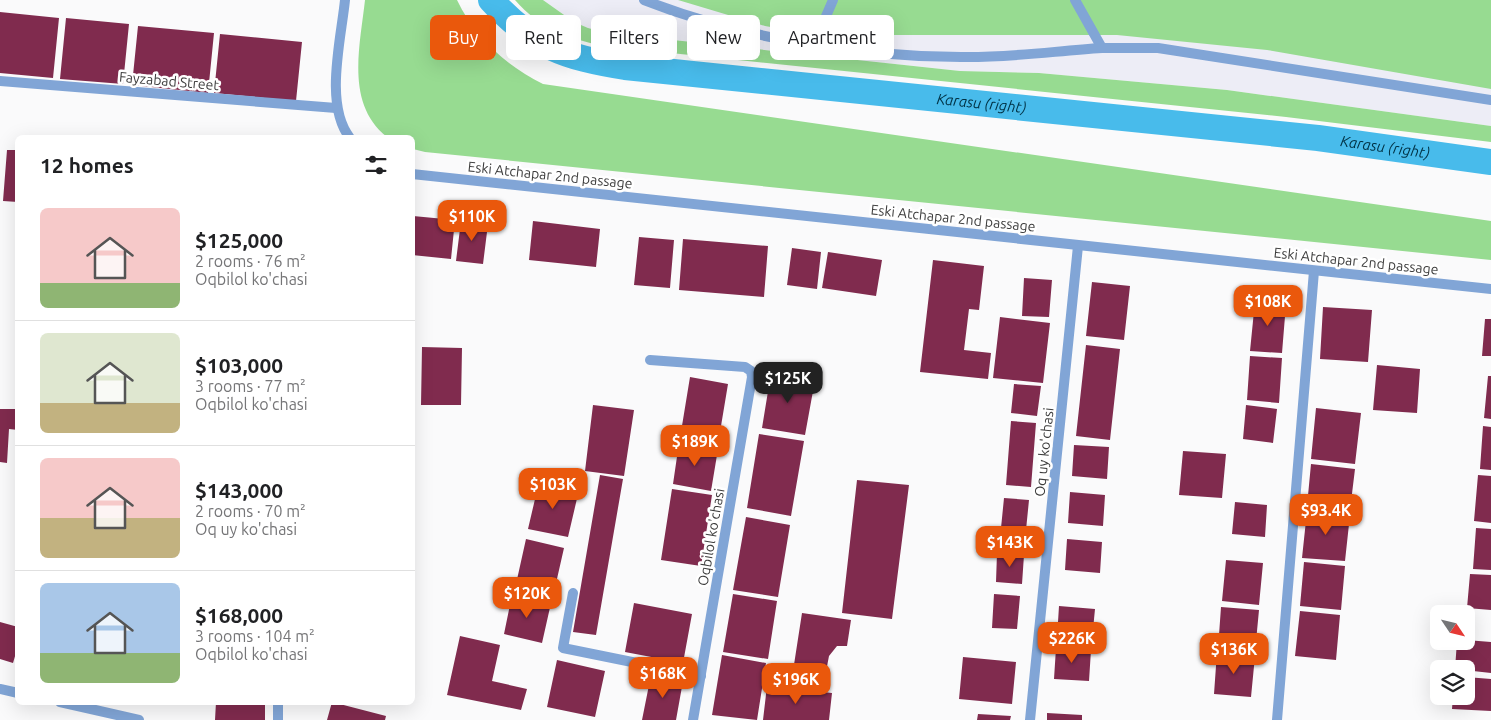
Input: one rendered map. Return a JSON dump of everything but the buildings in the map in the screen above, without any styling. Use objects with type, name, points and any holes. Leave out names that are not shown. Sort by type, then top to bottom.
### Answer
[{"type":"street","points":[[345,0],[335,96],[336,108],[342,126],[348,135]]},
{"type":"street","points":[[644,0],[725,27],[770,36]]},
{"type":"street","points":[[827,15],[834,0]]},
{"type":"street","points":[[1075,0],[1102,48]]},
{"type":"street","points":[[894,54],[964,58],[1102,48],[1158,48],[1491,100]]},
{"type":"street","name":"Fayzabad Street","points":[[0,81],[336,108]]},
{"type":"street","name":"Eski Atchapar 2nd passage","points":[[415,174],[1314,272],[1491,289]]},
{"type":"street","name":"Oq uy ko'chasi","points":[[1030,720],[1078,246]]},
{"type":"street","points":[[1277,720],[1314,272]]},
{"type":"street","name":"Oqbilol ko'chasi","points":[[650,360],[745,368],[751,371],[752,377],[694,720]]},
{"type":"street","points":[[573,593],[562,648],[701,676]]},
{"type":"street","points":[[0,689],[15,692]]},
{"type":"street","points":[[73,705],[139,720]]},
{"type":"street","points":[[278,705],[278,720]]},
{"type":"shaded area","points":[[543,0],[1491,0],[1491,126],[1227,90],[1039,73],[960,71],[858,60],[894,60],[894,15],[770,15],[770,50],[760,49],[760,15],[687,15],[687,42],[677,40],[677,15],[591,15],[591,29],[581,25],[581,15],[564,15]]},
{"type":"green space","points":[[365,0],[457,0],[465,15],[430,15],[430,60],[496,60],[496,52],[517,69],[543,84],[1491,221],[1491,260],[425,152],[415,150],[415,135],[385,135],[374,124],[365,108],[360,91],[359,55]]},
{"type":"green space","points":[[515,0],[543,0],[564,15],[530,15]]},
{"type":"green space","points":[[678,0],[1491,0],[1491,89],[1267,50],[1117,35],[894,35],[894,15],[770,15],[770,27],[760,25],[760,15],[728,15]]},
{"type":"green space","points":[[581,25],[591,29],[591,43],[581,40]]},
{"type":"green space","points":[[677,40],[687,42],[687,55],[677,54]]},
{"type":"green space","points":[[760,49],[770,50],[770,60],[858,60],[960,71],[1039,73],[1227,90],[1491,126],[1491,142],[1286,117],[738,60],[760,60]]},
{"type":"waterway","name":"Karasu (right)","points":[[491,0],[522,29],[551,47],[584,59],[625,67],[1318,138],[1491,162]]}]
